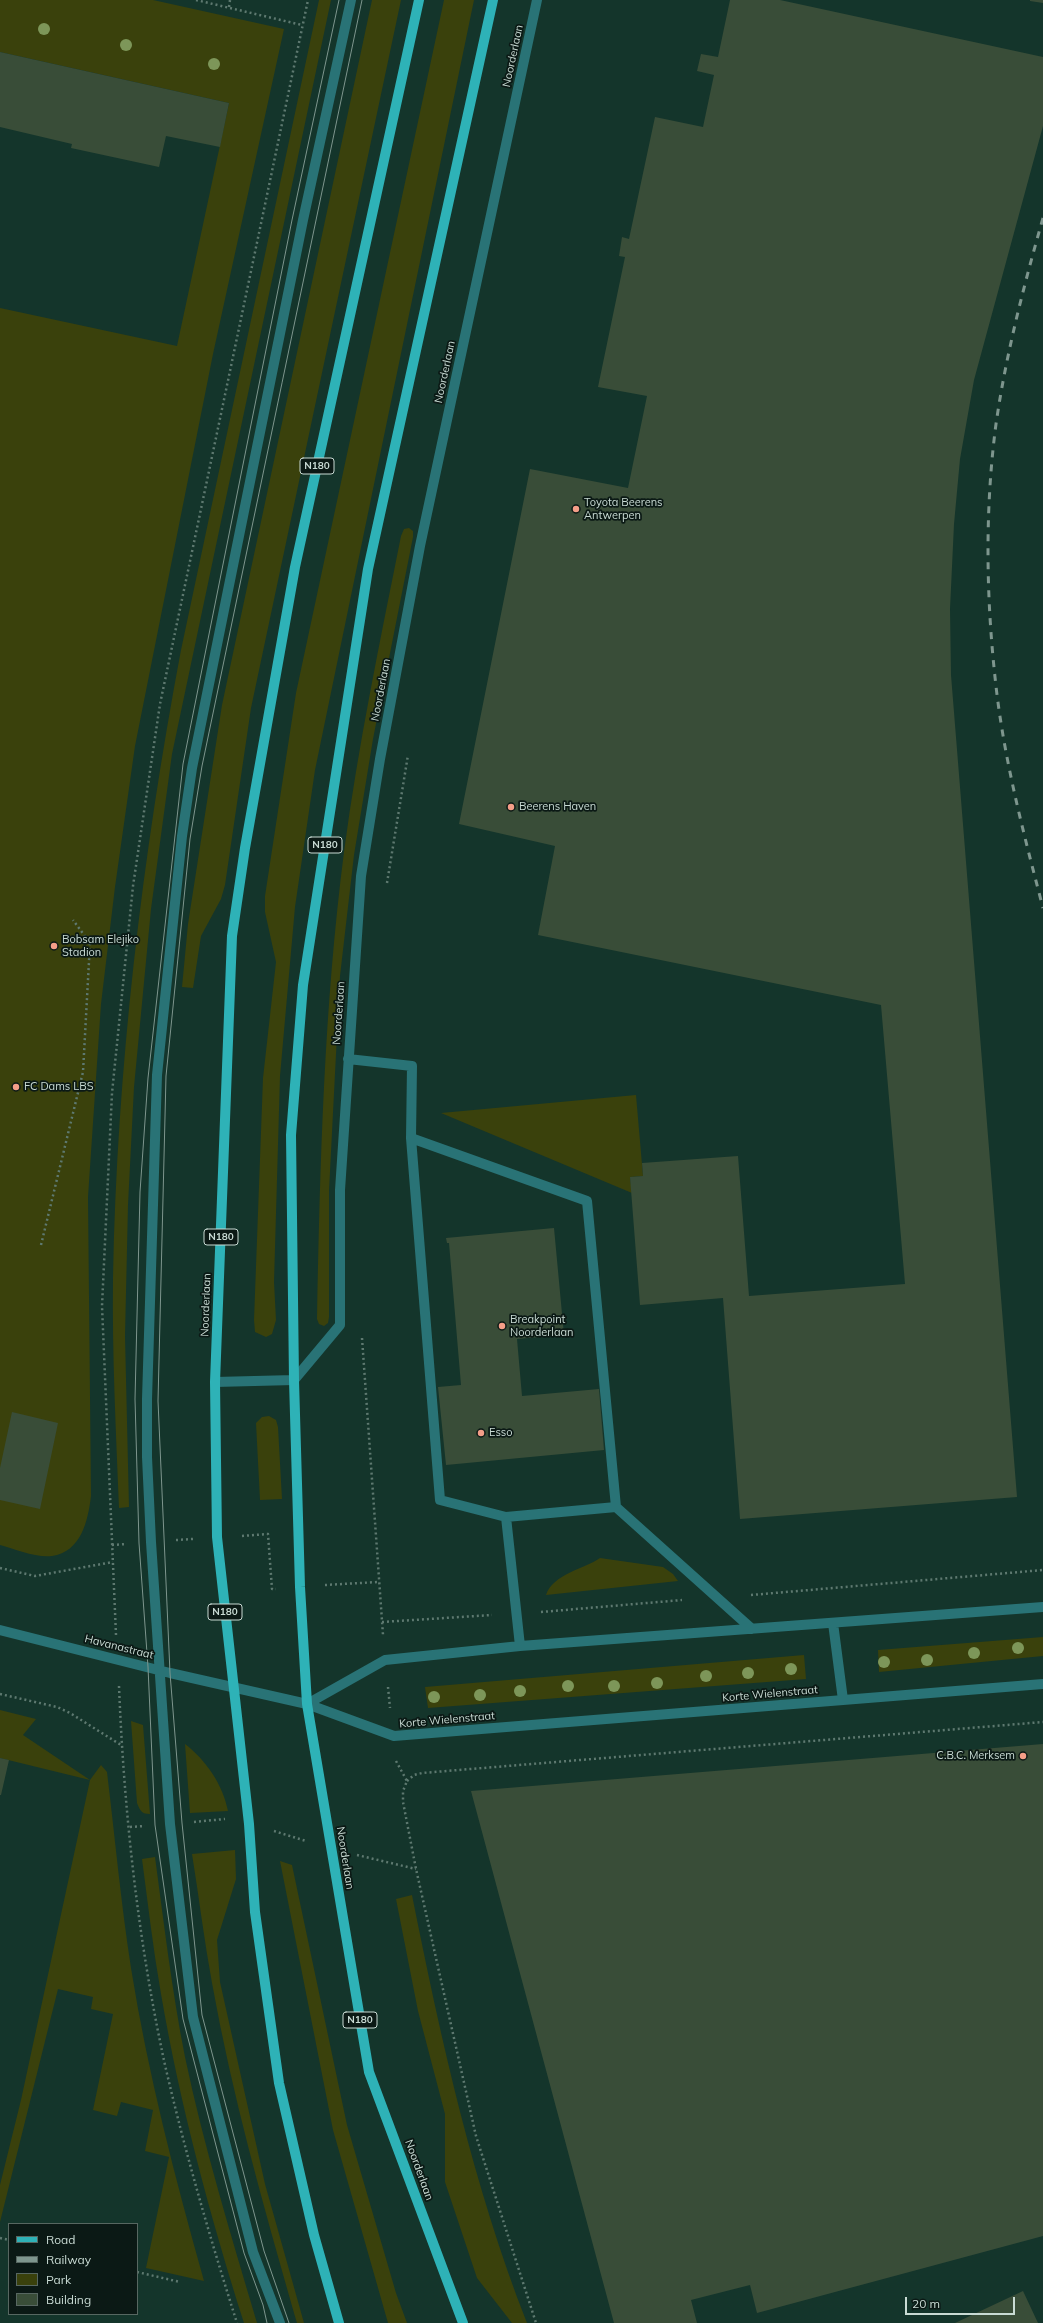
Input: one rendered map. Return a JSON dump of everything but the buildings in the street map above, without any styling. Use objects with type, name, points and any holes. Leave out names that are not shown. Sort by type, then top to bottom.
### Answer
[{"type":"main road","name":"Noorderlaan","points":[[339,2323],[314,2235],[279,2083],[255,1912],[249,1824],[217,1537],[215,1382],[232,936],[245,848],[295,567],[419,0]]},
{"type":"main road","name":"Noorderlaan","points":[[463,2323],[369,2072],[308,1704],[300,1587],[294,1380],[291,1134],[303,985],[368,569],[493,0]]},
{"type":"street","points":[[280,2323],[253,2252],[193,2017],[170,1824],[159,1670],[147,1457],[152,1182],[157,1075],[182,836],[204,701],[350,0]]},
{"type":"street","name":"Noorderlaan","points":[[294,1380],[340,1324],[340,1190],[361,876],[380,759],[420,546],[537,0]]},
{"type":"street","points":[[348,1059],[412,1066],[411,1138],[440,1500],[506,1517],[616,1507]]},
{"type":"street","points":[[411,1138],[587,1200],[616,1507],[752,1629]]},
{"type":"street","points":[[215,1382],[294,1380]]},
{"type":"street","points":[[506,1517],[520,1646]]},
{"type":"street","points":[[308,1704],[385,1660],[520,1646],[1043,1607]]},
{"type":"street","points":[[833,1623],[844,1700]]},
{"type":"street","name":"Havanastraat","points":[[0,1630],[159,1670],[308,1704]]},
{"type":"street","name":"Korte Wielenstraat","points":[[308,1704],[394,1736],[1043,1684]]},
{"type":"path","points":[[196,0],[302,25]]},
{"type":"path","points":[[229,7],[230,0]]},
{"type":"path","points":[[386,889],[409,748]]},
{"type":"path","points":[[41,1245],[83,1072],[90,943],[73,920]]},
{"type":"path","points":[[361,1330],[378,1582],[385,1660],[396,1765],[407,1781]]},
{"type":"path","points":[[112,1544],[268,1534],[272,1589],[378,1582]]},
{"type":"path","points":[[0,1568],[35,1576],[113,1562]]},
{"type":"path","points":[[0,1694],[57,1707],[70,1713],[121,1746]]},
{"type":"path","points":[[536,2323],[476,2136],[414,1862],[403,1802],[403,1791],[407,1781],[414,1775],[422,1773],[1043,1722]]},
{"type":"path","points":[[138,2272],[180,2282]]},
{"type":"green space","name":"Bobsam Elejiko Stadion","points":[[0,0],[153,0],[284,29],[213,354],[135,746],[115,887],[101,1004],[88,1197],[91,1496],[85,1525],[76,1542],[62,1553],[52,1556],[39,1556],[0,1545],[0,308],[177,346],[229,103],[0,52]]},
{"type":"green space","points":[[319,0],[331,0],[172,754],[151,909],[134,1087],[128,1205],[125,1336],[129,1507],[119,1508],[113,1336],[115,1199],[126,1041],[143,884],[154,806],[181,650]]},
{"type":"green space","points":[[372,0],[401,0],[251,708],[225,885],[221,899],[201,936],[193,988],[182,987],[188,924],[222,705]]},
{"type":"green space","points":[[444,0],[474,0],[315,770],[295,907],[280,1076],[274,1282],[276,1320],[272,1334],[266,1337],[255,1332],[254,1320],[263,1078],[276,962],[265,912],[265,896],[296,693]]},
{"type":"green space","points":[[409,528],[413,531],[413,537],[373,739],[354,855],[340,976],[329,1191],[329,1317],[328,1323],[324,1326],[319,1324],[317,1319],[320,1202],[327,1027],[337,910],[350,812],[370,694],[401,536],[404,529]]},
{"type":"green space","points":[[636,1095],[643,1176],[630,1177],[632,1193],[441,1113]]},
{"type":"green space","points":[[269,1416],[276,1420],[278,1427],[282,1499],[260,1500],[256,1423],[262,1417]]},
{"type":"green space","points":[[600,1558],[663,1567],[673,1574],[678,1581],[546,1595],[555,1582],[562,1577]]},
{"type":"green space","points":[[1043,1637],[1043,1656],[879,1672],[878,1650]]},
{"type":"green space","points":[[804,1655],[806,1679],[428,1708],[425,1687]]},
{"type":"green space","points":[[0,1710],[36,1719],[23,1735],[90,1780],[0,1758]]},
{"type":"green space","points":[[131,1721],[143,1725],[150,1814],[142,1812],[137,1803]]},
{"type":"green space","points":[[185,1744],[207,1765],[218,1783],[226,1801],[228,1811],[190,1813]]},
{"type":"green space","points":[[101,1765],[107,1772],[124,1919],[138,2008],[163,2126],[204,2281],[146,2268],[169,2157],[145,2151],[153,2110],[121,2102],[117,2116],[93,2110],[113,2014],[91,2009],[93,1997],[58,1989],[0,2222],[0,2185],[21,2100],[90,1780]]},
{"type":"green space","points":[[235,1850],[236,1879],[217,1940],[220,1982],[265,2184],[304,2323],[297,2323],[260,2190],[229,2066],[206,1951],[192,1854]]},
{"type":"green space","points":[[155,1857],[172,1982],[192,2091],[209,2158],[257,2323],[244,2323],[219,2242],[177,2077],[158,1977],[142,1859]]},
{"type":"green space","points":[[280,1861],[292,1865],[347,2125],[396,2293],[407,2323],[388,2323],[333,2130]]},
{"type":"green space","points":[[412,1895],[460,2112],[490,2218],[527,2323],[512,2323],[477,2278],[445,2182],[445,2114],[418,2011],[396,1899]]},
{"type":"tram line","points":[[267,2323],[263,2305],[244,2253],[183,2019],[155,1825],[148,1667],[139,1543],[135,1399],[140,1192],[148,1078],[183,764],[292,220],[339,0]]},
{"type":"tram line","points":[[289,2323],[264,2251],[202,2015],[182,1823],[170,1673],[158,1401],[166,1076],[190,839],[202,766],[362,0]]},
{"type":"railway","points":[[1043,218],[1016,320],[1000,398],[992,455],[988,519],[988,582],[992,646],[1003,736],[1014,793],[1043,908]]},
{"type":"place","name":"Toyota Beerens Antwerpen","points":[[576,509]]},
{"type":"place","name":"Beerens Haven","points":[[511,807]]},
{"type":"place","name":"Bobsam Elejiko Stadion","points":[[54,946]]},
{"type":"place","name":"FC Dams LBS","points":[[16,1087]]},
{"type":"place","name":"Breakpoint Noorderlaan","points":[[502,1326]]},
{"type":"place","name":"Esso","points":[[481,1433]]},
{"type":"place","name":"C.B.C. Merksem","points":[[1023,1756]]}]
